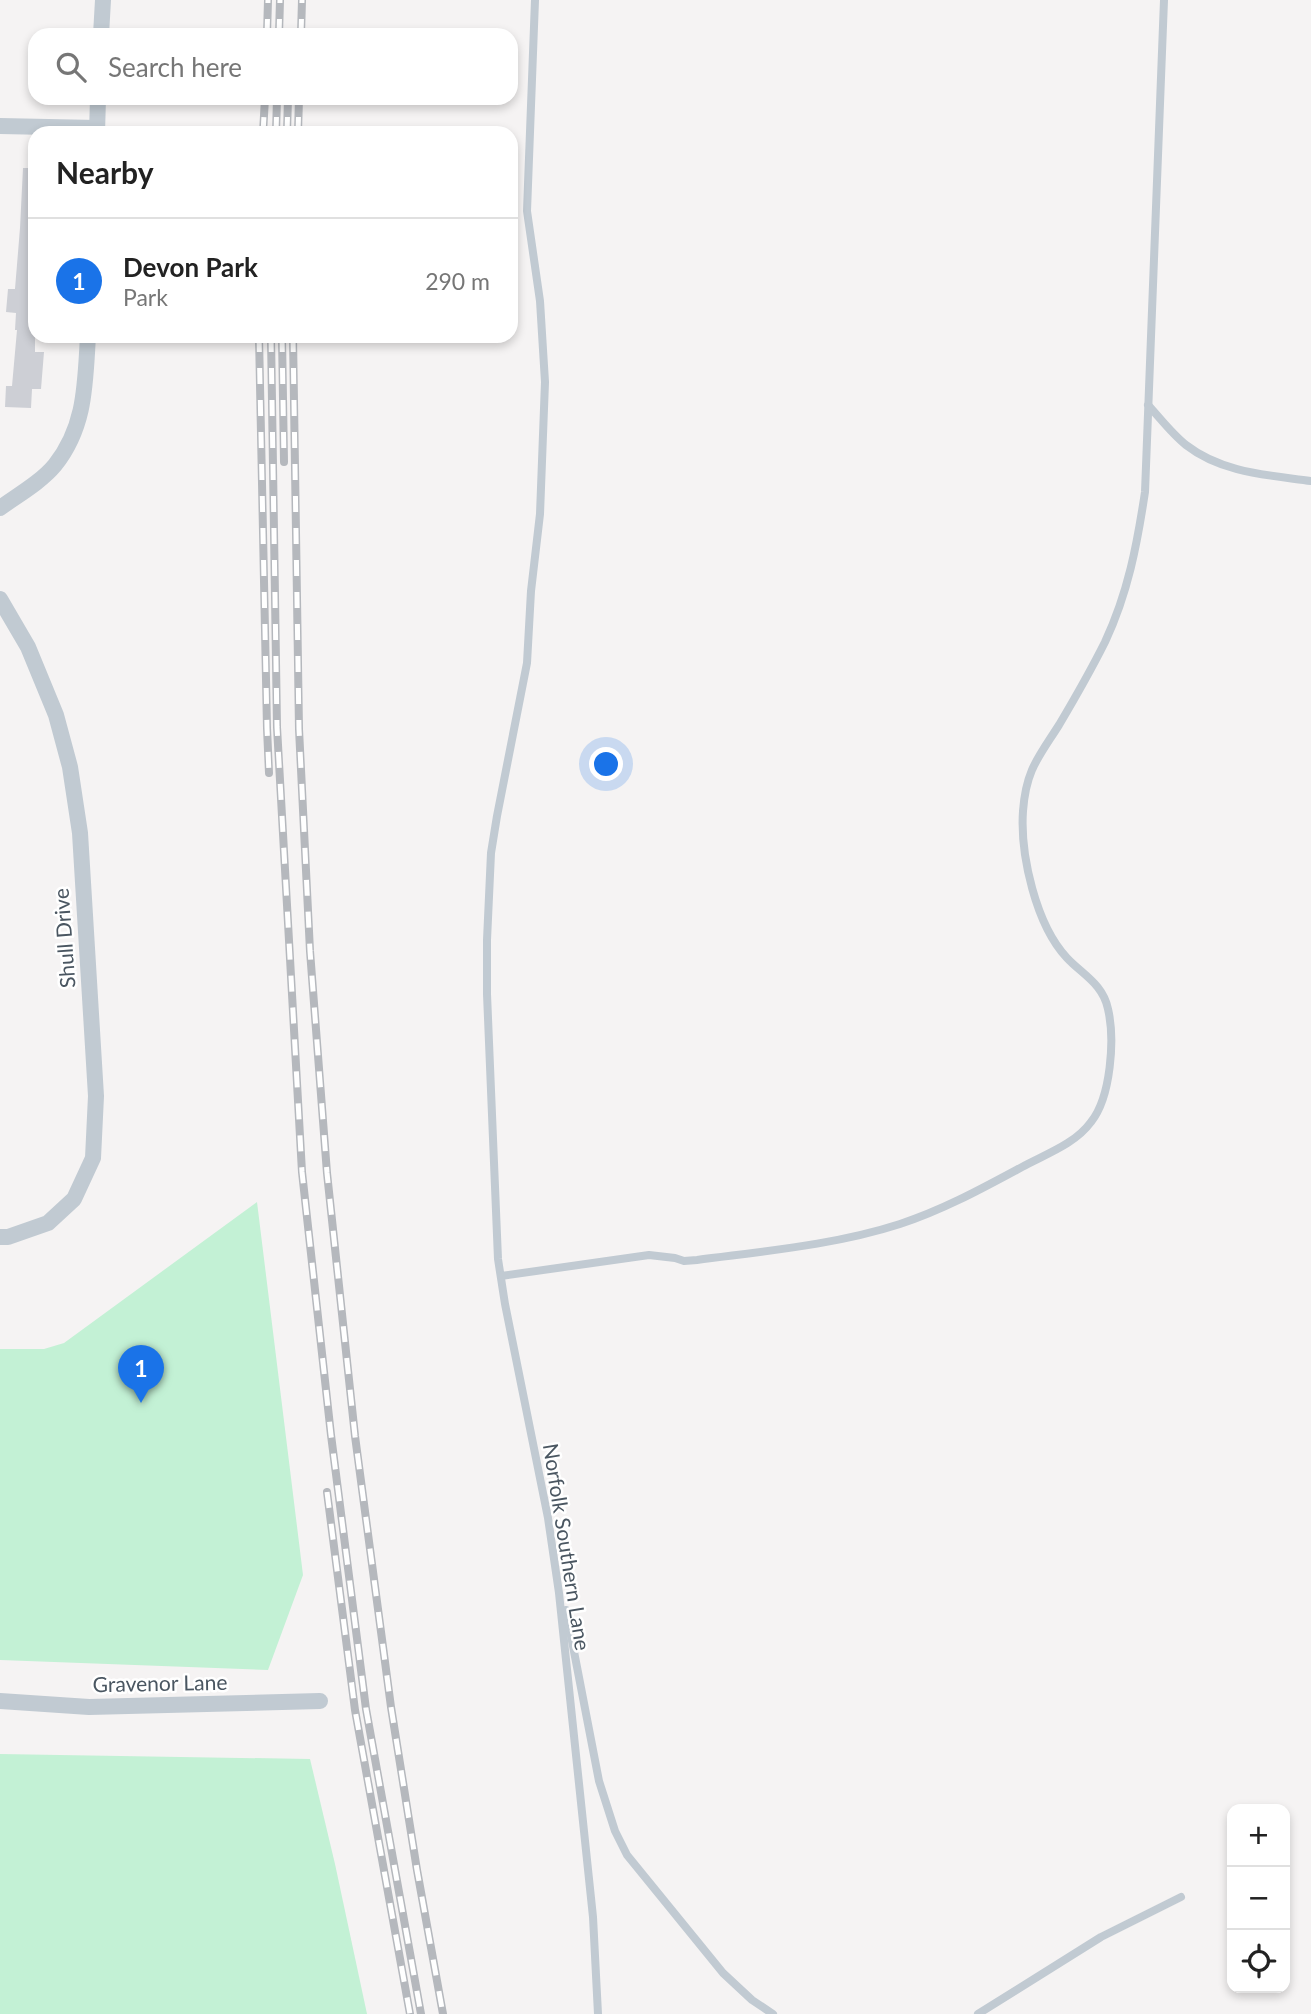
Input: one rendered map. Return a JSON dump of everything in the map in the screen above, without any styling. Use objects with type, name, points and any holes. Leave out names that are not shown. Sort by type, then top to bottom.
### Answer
[{"type":"street","points":[[101,28],[103,0]]},
{"type":"street","points":[[97,126],[98,105]]},
{"type":"street","points":[[0,126],[28,127]]},
{"type":"street","points":[[0,508],[54,466],[70,442],[79,422],[88,343]]},
{"type":"street","name":"Shull Drive","points":[[0,599],[32,658],[56,715],[70,767],[80,833],[96,1096],[93,1158],[74,1199],[48,1223],[8,1237],[0,1237]]},
{"type":"street","name":"Gravenor Lane","points":[[0,1702],[89,1707],[320,1702]]},
{"type":"lane","name":"Norfolk Southern Lane","points":[[535,0],[527,211],[540,301],[545,372],[540,514],[529,606],[527,663],[491,853],[487,994],[495,1217],[501,1276],[548,1518],[559,1593],[593,1917],[597,2014]]},
{"type":"lane","points":[[501,1276],[649,1255],[697,1261],[835,1241],[900,1224],[981,1189],[1075,1139],[1091,1122],[1102,1104],[1108,1085],[1111,1033],[1108,1008],[1101,989],[1067,957],[1049,932],[1034,892],[1026,856],[1023,813],[1032,767],[1076,695],[1119,612],[1130,576],[1145,492],[1164,0]]},
{"type":"lane","points":[[1148,405],[1184,443],[1215,463],[1311,481]]},
{"type":"lane","points":[[548,1518],[599,1781],[615,1831],[627,1855],[723,1973],[752,2000],[773,2014]]},
{"type":"lane","points":[[978,2014],[1101,1937],[1181,1897]]},
{"type":"green space","points":[[257,1202],[303,1575],[268,1670],[0,1660],[0,1349],[44,1349],[64,1343]]},
{"type":"green space","points":[[0,1754],[310,1759],[367,2014],[0,2014]]},
{"type":"building","points":[[23,168],[28,168],[28,343],[35,343],[35,352],[44,352],[41,389],[32,389],[31,408],[5,407],[6,386],[12,386],[17,330],[16,313],[6,312],[8,289],[15,289]]},
{"type":"railway","points":[[267,28],[268,0]]},
{"type":"railway","points":[[279,28],[280,0]]},
{"type":"railway","points":[[301,28],[302,0]]},
{"type":"railway","points":[[263,126],[265,105]]},
{"type":"railway","points":[[276,126],[277,105]]},
{"type":"railway","points":[[287,126],[288,105]]},
{"type":"railway","points":[[298,126],[299,105]]},
{"type":"railway","points":[[259,343],[269,773]]},
{"type":"railway","points":[[271,343],[277,727],[302,1172],[331,1435],[366,1709],[421,2014]]},
{"type":"railway","points":[[282,343],[284,462]]},
{"type":"railway","points":[[293,343],[299,729],[310,951],[327,1173],[355,1436],[391,1707],[443,2014]]},
{"type":"railway","points":[[327,1492],[355,1710],[410,2014]]},
{"type":"place","name":"Devon Park","points":[[141,1403]]}]
